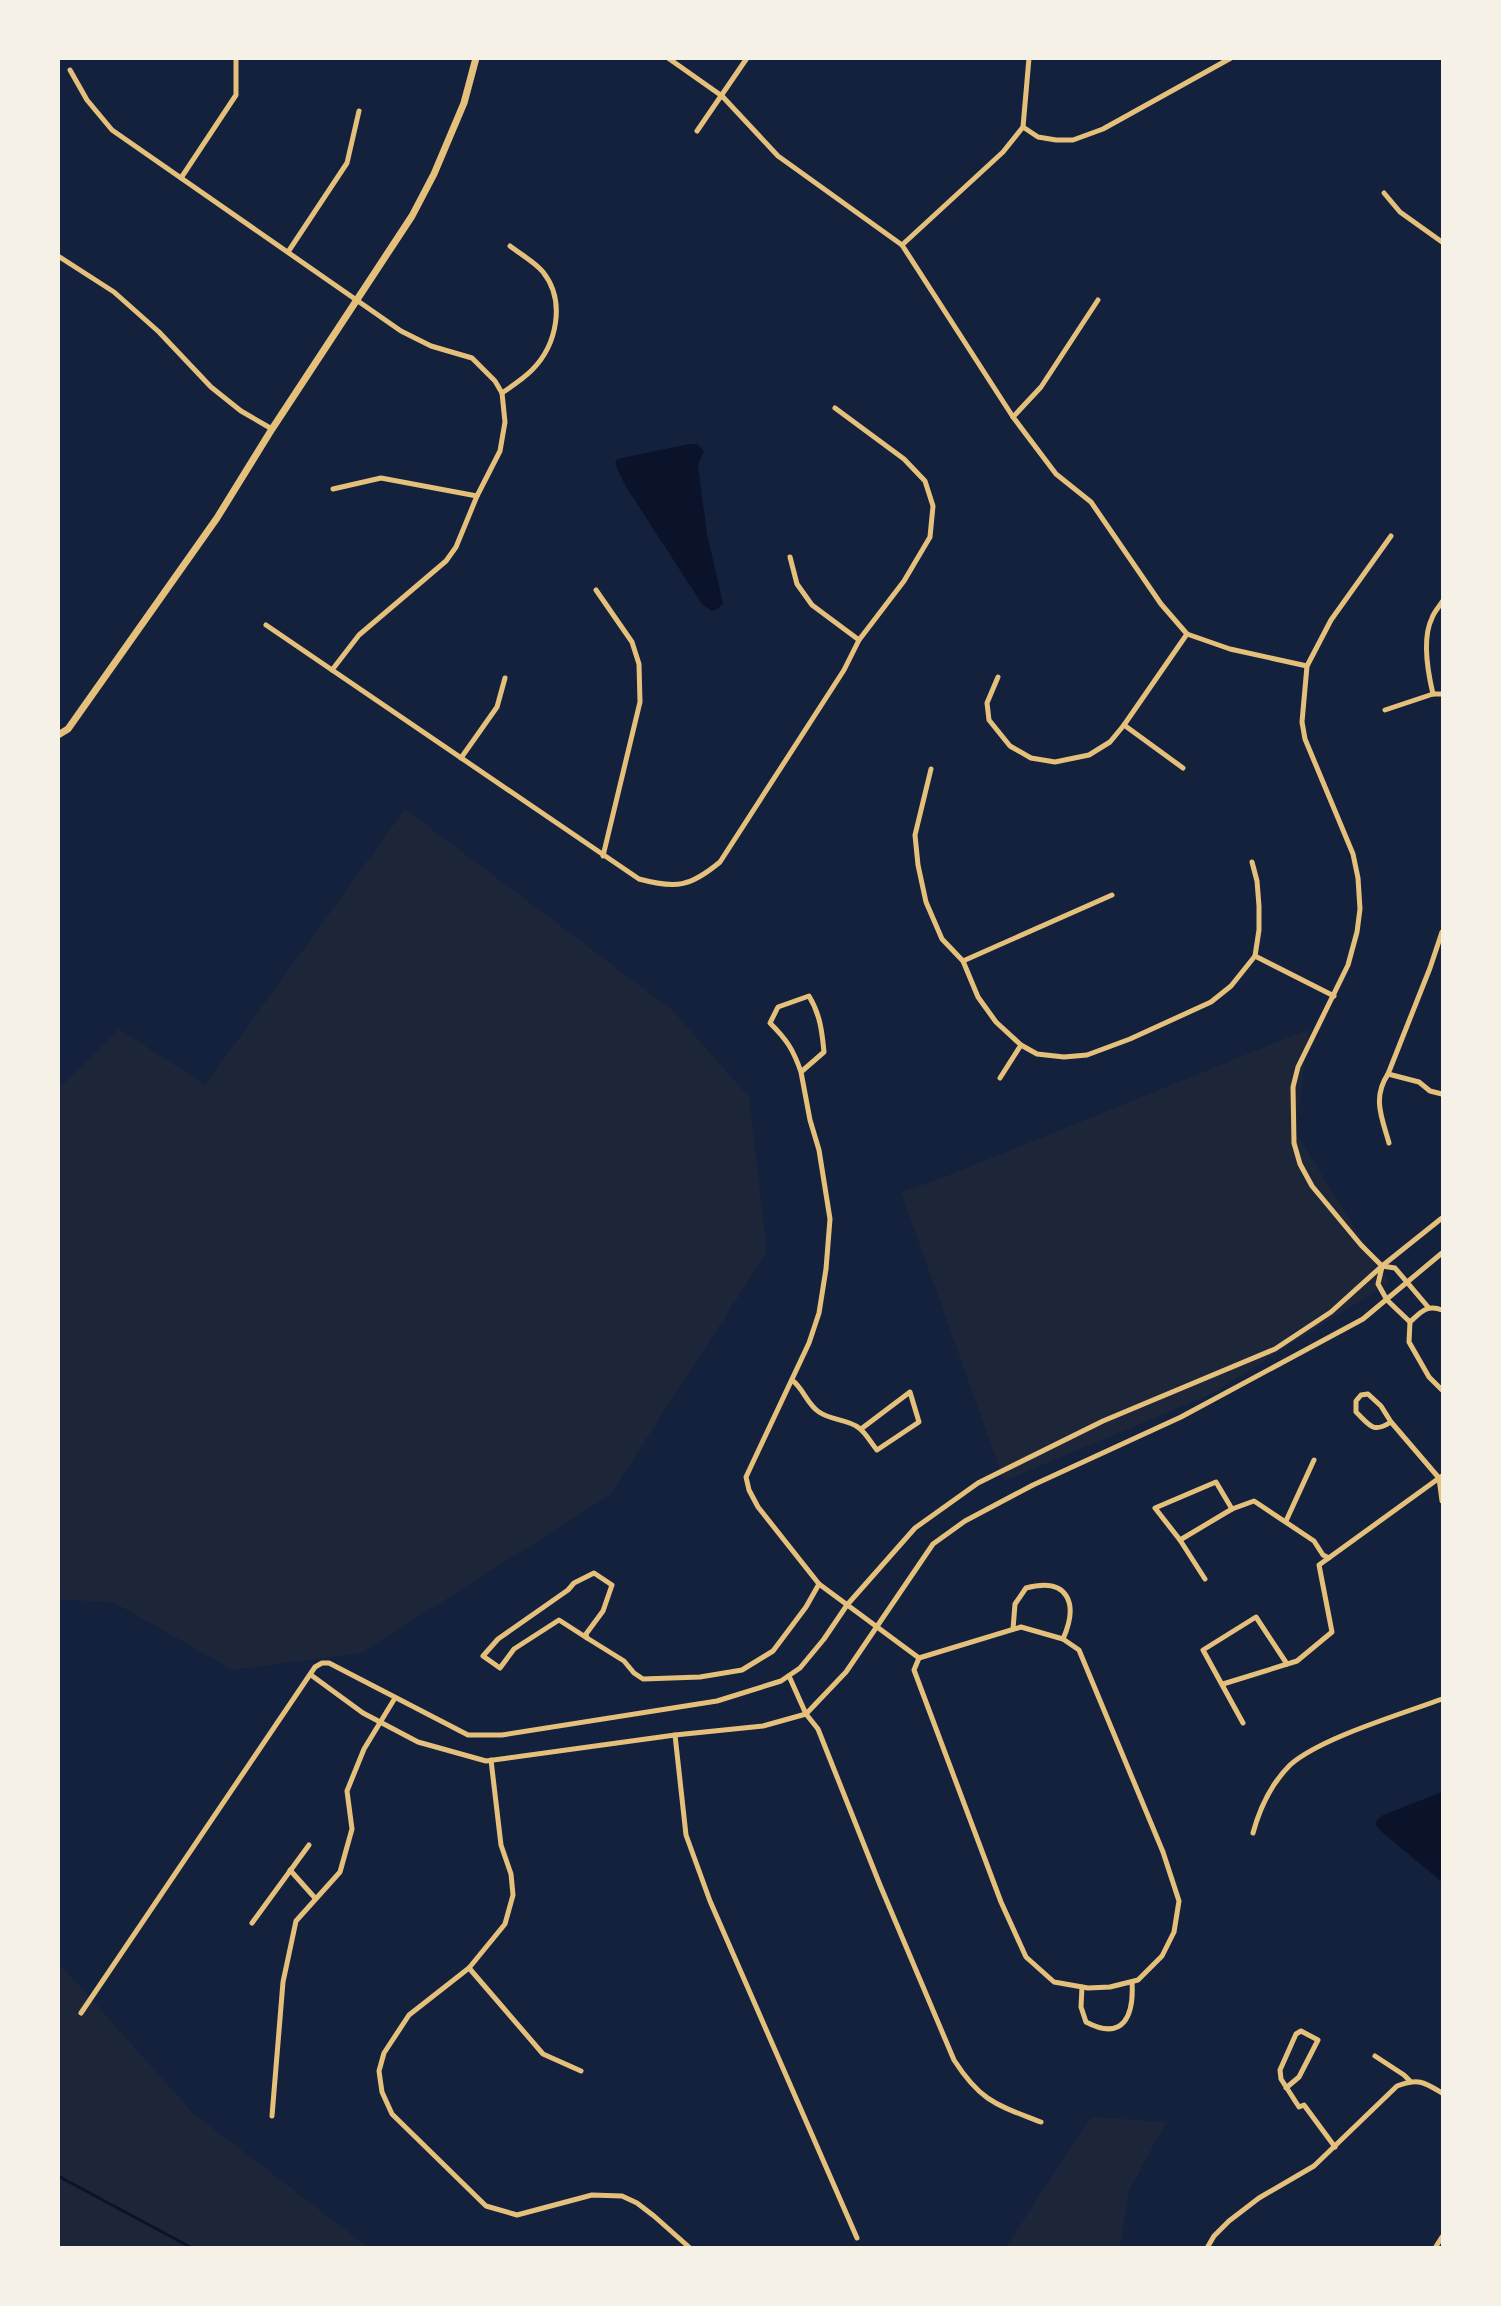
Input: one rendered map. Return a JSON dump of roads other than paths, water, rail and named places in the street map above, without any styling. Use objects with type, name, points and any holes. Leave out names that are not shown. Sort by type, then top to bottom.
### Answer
[{"type":"street","points":[[181,178],[236,95],[236,58]]},
{"type":"street","points":[[58,735],[68,729],[204,537],[412,216],[434,174],[464,103],[477,58]]},
{"type":"street","points":[[668,58],[722,96],[778,156],[902,245],[1012,417],[1056,474],[1090,502],[1161,604],[1187,634],[1230,649],[1307,666]]},
{"type":"street","points":[[697,130],[747,58]]},
{"type":"street","points":[[902,245],[1004,152],[1023,127],[1029,58]]},
{"type":"street","points":[[1023,127],[1038,137],[1072,140],[1103,129],[1231,58]]},
{"type":"street","points":[[70,70],[87,100],[112,130],[401,331],[431,346],[472,358],[495,381],[502,393],[505,422],[500,451],[477,496],[456,547],[446,561],[359,635],[332,670]]},
{"type":"street","points":[[288,252],[347,163],[359,111]]},
{"type":"street","points":[[1384,192],[1400,212],[1443,242]]},
{"type":"street","points":[[502,393],[532,370],[549,348],[557,314],[552,285],[541,269],[510,246]]},
{"type":"street","points":[[58,256],[114,292],[159,332],[211,387],[241,411],[272,429]]},
{"type":"street","points":[[1012,417],[1041,387],[1098,300]]},
{"type":"street","points":[[266,625],[639,879],[665,886],[682,884],[703,876],[720,862],[844,670],[859,640],[904,581],[930,537],[933,506],[925,481],[904,459],[835,408]]},
{"type":"street","points":[[333,489],[381,477],[477,496]]},
{"type":"street","points":[[1392,536],[1331,620],[1307,666],[1302,722],[1305,739],[1353,854],[1360,909],[1357,932],[1348,964],[1298,1067],[1293,1087],[1294,1143],[1300,1164],[1312,1186],[1361,1245],[1382,1266],[1395,1268],[1428,1307]]},
{"type":"street","points":[[790,557],[797,584],[813,604],[859,640]]},
{"type":"street","points":[[596,590],[632,642],[639,664],[640,702],[603,856]]},
{"type":"street","points":[[1433,694],[1429,680],[1426,648],[1431,619],[1443,602]]},
{"type":"street","points":[[998,677],[987,703],[989,720],[1010,746],[1031,759],[1054,762],[1089,755],[1110,742],[1124,725],[1187,634]]},
{"type":"street","points":[[462,758],[497,707],[505,678]]},
{"type":"street","points":[[1385,710],[1433,694],[1443,694]]},
{"type":"street","points":[[1124,725],[1183,768]]},
{"type":"street","points":[[931,769],[915,835],[918,865],[926,902],[942,939],[963,961],[978,997],[996,1022],[1021,1045],[1037,1054],[1064,1057],[1087,1055],[1130,1039],[1211,1002],[1231,986],[1255,956],[1259,930],[1257,880],[1252,862]]},
{"type":"street","points":[[963,961],[1112,895]]},
{"type":"street","points":[[1389,1143],[1378,1100],[1382,1083],[1388,1074],[1443,932]]},
{"type":"street","points":[[1255,956],[1334,996]]},
{"type":"street","points":[[801,1072],[824,1052],[822,1027],[817,1009],[809,996],[778,1007],[770,1023],[788,1041],[801,1072],[810,1120],[819,1150],[830,1219],[819,1314],[792,1380],[746,1477],[749,1490],[758,1507],[819,1584],[920,1658]]},
{"type":"street","points":[[1000,1078],[1021,1045]]},
{"type":"street","points":[[1388,1074],[1419,1083],[1430,1091],[1443,1094]]},
{"type":"street","points":[[81,2013],[315,1667],[322,1663],[329,1664],[468,1736],[502,1735],[717,1701],[780,1681],[800,1668],[824,1639],[847,1605],[915,1528],[978,1484],[1103,1421],[1275,1348],[1331,1312],[1382,1266],[1443,1218]]},
{"type":"street","points":[[311,1675],[363,1713],[418,1742],[486,1761],[675,1735],[763,1726],[806,1714],[846,1672],[933,1544],[965,1521],[1033,1485],[1181,1417],[1363,1319],[1443,1253]]},
{"type":"street","points":[[1382,1266],[1378,1284],[1387,1300],[1410,1322]]},
{"type":"street","points":[[1443,1310],[1434,1306],[1428,1307],[1410,1322],[1409,1342],[1430,1377],[1443,1390]]},
{"type":"street","points":[[792,1380],[798,1384],[804,1397],[819,1412],[861,1429],[877,1450],[919,1422],[910,1392],[861,1429]]},
{"type":"street","points":[[1391,1422],[1379,1429],[1373,1428],[1356,1412],[1356,1401],[1361,1395],[1368,1394],[1381,1406],[1391,1422],[1441,1477],[1443,1501]]},
{"type":"street","points":[[1286,1521],[1314,1460]]},
{"type":"street","points":[[1223,1684],[1297,1661],[1332,1632],[1319,1565],[1441,1477]]},
{"type":"street","points":[[1205,1579],[1180,1540],[1155,1508],[1216,1482],[1232,1509]]},
{"type":"street","points":[[1180,1540],[1232,1509],[1254,1501],[1314,1541],[1323,1555],[1329,1558]]},
{"type":"street","points":[[587,1638],[586,1634],[603,1611],[612,1585],[594,1574],[574,1583],[498,1639],[483,1656],[500,1668],[514,1649],[559,1620],[587,1638],[624,1661],[634,1673],[643,1679],[700,1677],[742,1670],[773,1651],[806,1607],[819,1584]]},
{"type":"street","points":[[1013,1629],[1016,1604],[1026,1588],[1041,1584],[1053,1587],[1065,1594],[1070,1601],[1072,1613],[1070,1625],[1063,1639]]},
{"type":"street","points":[[1244,1724],[1203,1650],[1256,1617],[1287,1664]]},
{"type":"street","points":[[1021,1627],[1063,1639],[1080,1650],[1163,1852],[1179,1901],[1174,1932],[1162,1956],[1138,1980],[1110,1987],[1082,1987],[1054,1982],[1026,1957],[1001,1902],[914,1670],[920,1658],[1013,1629],[1021,1627]]},
{"type":"street","points":[[789,1676],[806,1714],[818,1729],[880,1885],[954,2060],[968,2082],[991,2102],[1041,2122]]},
{"type":"street","points":[[272,2116],[284,1982],[296,1921],[340,1872],[352,1829],[347,1791],[364,1749],[382,1723],[395,1698]]},
{"type":"street","points":[[1253,1833],[1270,1790],[1296,1760],[1335,1739],[1443,1699]]},
{"type":"street","points":[[675,1735],[686,1835],[715,1912],[857,2238]]},
{"type":"street","points":[[491,1760],[501,1845],[511,1874],[513,1895],[506,1924],[469,1968],[409,2015],[384,2053],[379,2070],[382,2092],[392,2114],[486,2206],[517,2215],[592,2195],[622,2196],[637,2203],[690,2247]]},
{"type":"street","points":[[252,1923],[309,1845]]},
{"type":"street","points":[[290,1870],[315,1898]]},
{"type":"street","points":[[469,1968],[543,2054],[581,2071]]},
{"type":"street","points":[[1082,1987],[1081,2007],[1086,2022],[1098,2029],[1108,2030],[1123,2023],[1129,2016],[1133,2000],[1132,1982]]},
{"type":"street","points":[[1286,2088],[1299,2077],[1318,2040],[1301,2031],[1296,2034],[1280,2070],[1281,2079],[1286,2088],[1299,2107],[1304,2105],[1335,2147]]},
{"type":"street","points":[[1375,2056],[1410,2081]]},
{"type":"street","points":[[1207,2247],[1228,2221],[1259,2198],[1314,2166],[1397,2086],[1410,2081],[1424,2082],[1443,2093]]},
{"type":"street","points":[[1435,2247],[1443,2237]]},
{"type":"waterway","points":[[58,2176],[192,2248]]}]
